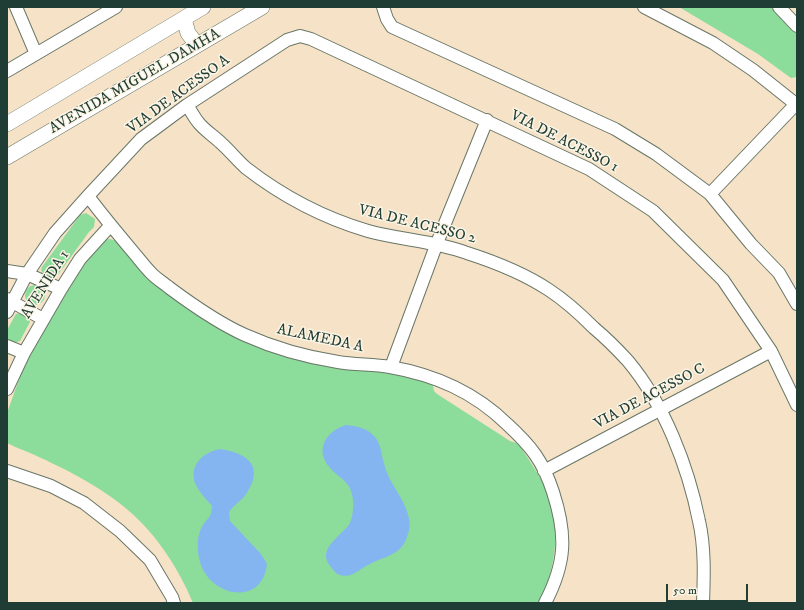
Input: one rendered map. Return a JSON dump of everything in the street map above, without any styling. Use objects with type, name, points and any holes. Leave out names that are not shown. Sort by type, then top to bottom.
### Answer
[{"type":"street","points":[[16,7],[36,54]]},
{"type":"street","points":[[7,71],[116,7]]},
{"type":"street","name":"AVENIDA MIGUEL DAMHA","points":[[7,124],[184,13],[203,7]]},
{"type":"street","name":"AVENIDA MIGUEL DAMHA","points":[[7,156],[262,7]]},
{"type":"street","points":[[383,7],[387,19],[392,27],[615,128],[656,154],[710,194],[751,244],[779,273],[797,304]]},
{"type":"street","points":[[644,7],[714,43],[753,70],[797,104],[710,194]]},
{"type":"street","points":[[779,7],[797,26]]},
{"type":"street","points":[[184,13],[188,33],[197,45]]},
{"type":"street","name":"VIA DE ACESSO A","points":[[88,196],[141,139],[187,105],[287,40],[300,36]]},
{"type":"street","name":"VIA DE ACESSO 1","points":[[300,36],[311,38],[589,169],[653,211],[723,280],[771,351],[797,405]]},
{"type":"street","name":"VIA DE ACESSO 2","points":[[187,105],[198,122],[245,167],[281,193],[323,214],[367,230],[404,239],[438,244],[466,252],[510,269],[548,289],[566,302],[611,343],[628,361],[640,378],[671,431],[686,474],[700,522],[704,573],[703,603]]},
{"type":"street","points":[[390,367],[487,120]]},
{"type":"street","name":"ALAMEDA A","points":[[88,196],[110,226],[152,274],[219,323],[265,344],[296,353],[338,362],[390,367],[441,380],[472,396],[497,414],[521,437],[537,456],[549,481],[560,512],[563,546],[554,585],[545,603]]},
{"type":"street","name":"AVENIDA 1","points":[[9,305],[55,233],[88,196]]},
{"type":"street","name":"AVENIDA 1","points":[[7,387],[24,353],[60,289],[80,260],[110,226]]},
{"type":"street","points":[[7,271],[28,274],[60,289]]},
{"type":"street","points":[[9,305],[43,319]]},
{"type":"street","points":[[7,346],[24,353]]},
{"type":"street","name":"VIA DE ACESSO C","points":[[544,471],[771,351]]},
{"type":"street","points":[[7,470],[51,486],[90,507],[120,531],[150,560],[174,603]]},
{"type":"green space","points":[[679,7],[774,7],[797,32],[797,77],[791,78],[758,54]]},
{"type":"green space","points":[[86,213],[95,219],[94,227],[57,276],[52,279],[44,275],[41,270],[42,267],[80,215]]},
{"type":"green space","points":[[110,239],[116,241],[234,334],[394,371],[432,382],[434,391],[437,394],[520,446],[544,485],[553,508],[555,518],[555,549],[548,581],[539,603],[193,603],[174,565],[158,542],[139,520],[120,503],[75,475],[7,443],[7,413],[22,371],[35,343],[71,278],[103,240]]},
{"type":"green space","points":[[35,285],[42,288],[45,295],[42,302],[35,305],[28,302],[25,295],[28,288]]},
{"type":"green space","points":[[22,313],[28,316],[30,322],[20,341],[11,344],[7,341],[7,330],[16,314]]},
{"type":"water","points":[[346,425],[365,429],[377,439],[387,474],[405,505],[410,525],[402,547],[389,556],[348,576],[344,576],[339,575],[334,571],[327,560],[326,554],[332,543],[350,523],[353,511],[353,502],[351,490],[348,485],[325,461],[323,448],[324,442],[328,436]]},
{"type":"water","points":[[220,449],[231,451],[247,459],[252,464],[254,470],[250,487],[244,497],[229,512],[230,521],[261,554],[267,564],[263,578],[255,587],[245,592],[234,592],[222,588],[212,581],[204,571],[199,558],[198,545],[200,532],[210,515],[212,506],[195,483],[194,470],[199,460],[203,456]]}]
